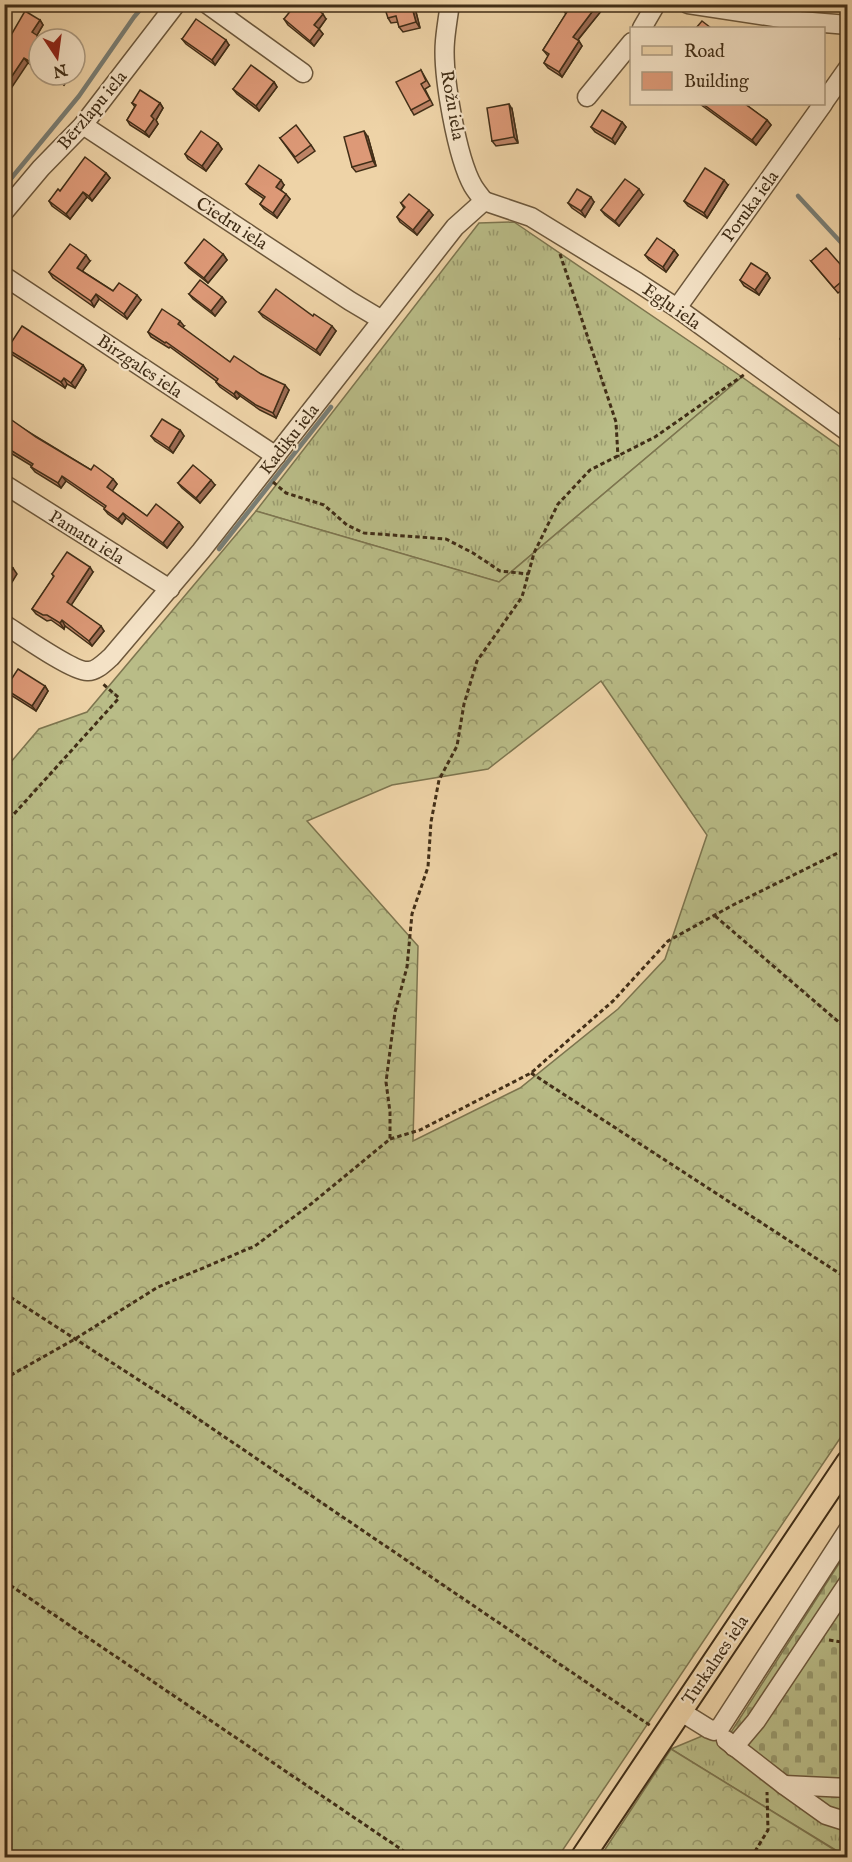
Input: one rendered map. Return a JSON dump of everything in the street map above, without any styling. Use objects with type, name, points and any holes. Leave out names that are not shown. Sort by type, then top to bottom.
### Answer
[{"type":"main road","name":"Turkalnes iela","points":[[582,1857],[848,1462]]},
{"type":"street","name":"Bērzlapu iela","points":[[4,212],[41,168],[83,125],[176,4]]},
{"type":"street","points":[[207,4],[303,73]]},
{"type":"street","name":"Rožu iela","points":[[450,4],[444,43],[453,119],[465,167],[484,201]]},
{"type":"street","points":[[643,27],[656,4]]},
{"type":"street","points":[[688,4],[800,21],[848,25]]},
{"type":"street","points":[[588,97],[630,44]]},
{"type":"street","name":"Poruka iela","points":[[825,100],[848,68]]},
{"type":"street","name":"Poruka iela","points":[[677,308],[822,105]]},
{"type":"street","name":"Ciedru iela","points":[[83,125],[382,320]]},
{"type":"street","name":"Egļu iela","points":[[484,201],[531,217],[552,229],[677,308],[756,366],[845,425]]},
{"type":"street","name":"Kadiķu iela","points":[[89,672],[101,666],[111,657],[170,589],[455,226],[484,201]]},
{"type":"street","name":"Birzgales iela","points":[[4,276],[276,456]]},
{"type":"street","name":"Pamatu iela","points":[[4,484],[170,589]]},
{"type":"street","points":[[4,624],[75,669],[89,672]]},
{"type":"street","points":[[714,1731],[721,1726],[846,1539]]},
{"type":"street","points":[[734,1747],[756,1721],[848,1583]]},
{"type":"street","points":[[680,1711],[714,1731],[826,1815],[848,1822]]},
{"type":"street","points":[[784,1785],[848,1788]]},
{"type":"path","points":[[552,229],[616,423],[618,458]]},
{"type":"path","points":[[390,1139],[390,1112],[386,1082],[395,1012],[407,967],[412,914],[428,867],[431,822],[439,780],[457,746],[464,704],[477,661],[522,597],[534,553],[558,504],[590,470],[656,437],[756,366]]},
{"type":"path","points":[[278,486],[286,494],[324,505],[347,525],[364,533],[446,539],[473,553],[500,572],[529,574]]},
{"type":"path","points":[[4,825],[119,698],[89,672]]},
{"type":"path","points":[[4,1379],[75,1339],[158,1287],[255,1246],[390,1139],[420,1130],[531,1073],[613,1001],[668,940],[848,848]]},
{"type":"path","points":[[714,915],[848,1030]]},
{"type":"path","points":[[531,1073],[848,1279]]},
{"type":"path","points":[[4,1293],[421,1570],[664,1735]]},
{"type":"path","points":[[4,1581],[414,1857]]},
{"type":"path","points":[[752,1857],[768,1830],[767,1772]]},
{"type":"green space","points":[[514,222],[742,377],[499,582],[256,511],[479,223]]},
{"type":"green space","points":[[742,377],[847,452],[847,1428],[558,1857],[5,1857],[5,769],[39,729],[87,712],[256,511],[499,582]],"holes":[[[601,681],[707,835],[665,959],[618,1009],[520,1088],[413,1141],[418,946],[307,821],[392,785],[488,769]]]},
{"type":"green space","points":[[847,1551],[847,1831],[726,1740]]},
{"type":"green space","points":[[714,1731],[847,1831],[847,1857],[671,1749]]},
{"type":"green space","points":[[671,1749],[846,1857],[600,1857]]},
{"type":"building","points":[[296,4],[311,4],[323,14],[314,25],[319,29],[310,41],[284,19]]},
{"type":"building","points":[[411,4],[416,22],[399,27],[396,16],[388,18],[384,6]]},
{"type":"building","points":[[563,4],[598,4],[573,37],[579,41],[559,72],[544,63],[549,54],[543,50],[567,12],[561,7]]},
{"type":"building","points":[[25,11],[40,20],[35,27],[27,27],[27,60],[24,58],[4,88],[4,49],[9,43],[7,42]]},
{"type":"building","points":[[196,19],[226,40],[212,60],[182,39]]},
{"type":"building","points":[[702,21],[710,27],[697,27]]},
{"type":"building","points":[[251,65],[274,82],[256,106],[233,89]]},
{"type":"building","points":[[421,70],[426,81],[421,84],[430,100],[411,110],[396,82]]},
{"type":"building","points":[[140,90],[160,103],[151,116],[154,119],[145,132],[127,120],[136,105],[132,103]]},
{"type":"building","points":[[509,104],[514,137],[492,141],[487,108]]},
{"type":"building","points":[[704,105],[746,105],[767,120],[752,140]]},
{"type":"building","points":[[602,110],[622,122],[612,139],[591,127]]},
{"type":"building","points":[[296,125],[311,145],[295,157],[280,138]]},
{"type":"building","points":[[201,131],[218,143],[202,166],[185,154]]},
{"type":"building","points":[[364,131],[373,161],[352,167],[344,137]]},
{"type":"building","points":[[85,157],[106,173],[89,196],[83,192],[66,214],[49,201],[58,189],[60,191]]},
{"type":"building","points":[[259,165],[281,180],[276,187],[286,194],[273,213],[260,204],[265,197],[246,184]]},
{"type":"building","points":[[705,168],[724,180],[704,213],[684,201]]},
{"type":"building","points":[[625,179],[639,189],[615,221],[601,210]]},
{"type":"building","points":[[577,189],[591,197],[581,211],[568,203]]},
{"type":"building","points":[[409,194],[429,210],[413,230],[397,217],[405,207],[401,203]]},
{"type":"building","points":[[657,238],[674,250],[663,267],[645,255]]},
{"type":"building","points":[[204,239],[223,254],[204,278],[185,263]]},
{"type":"building","points":[[70,244],[86,255],[77,268],[113,291],[119,283],[137,295],[124,314],[96,294],[91,301],[49,272]]},
{"type":"building","points":[[826,248],[848,273],[848,276],[834,288],[811,261]]},
{"type":"building","points":[[751,263],[767,273],[755,290],[740,280]]},
{"type":"building","points":[[200,280],[222,297],[211,311],[189,294]]},
{"type":"building","points":[[276,289],[313,316],[314,314],[332,326],[316,350],[259,312]]},
{"type":"building","points":[[162,309],[180,321],[178,324],[230,362],[234,356],[261,374],[285,385],[273,413],[256,405],[236,391],[234,394],[216,382],[218,379],[148,332]]},
{"type":"building","points":[[848,324],[848,343],[840,339]]},
{"type":"building","points":[[22,326],[83,365],[71,383],[64,378],[61,382],[7,349]]},
{"type":"building","points":[[6,416],[91,470],[94,465],[113,479],[107,487],[147,516],[156,504],[179,522],[163,543],[123,513],[118,519],[104,509],[106,506],[62,476],[58,483],[31,467],[33,464],[4,446],[4,417]]},
{"type":"building","points":[[162,419],[180,430],[169,448],[151,436]]},
{"type":"building","points":[[193,465],[211,480],[196,498],[178,483]]},
{"type":"building","points":[[67,552],[90,567],[67,602],[101,626],[89,641],[62,620],[60,623],[32,609]]},
{"type":"building","points":[[4,563],[13,568],[4,583]]},
{"type":"building","points":[[18,669],[45,686],[32,706],[5,689]]},
{"type":"waterway","points":[[4,187],[79,96],[145,4]]},
{"type":"waterway","points":[[798,196],[848,250]]},
{"type":"waterway","points":[[219,549],[331,407]]}]
